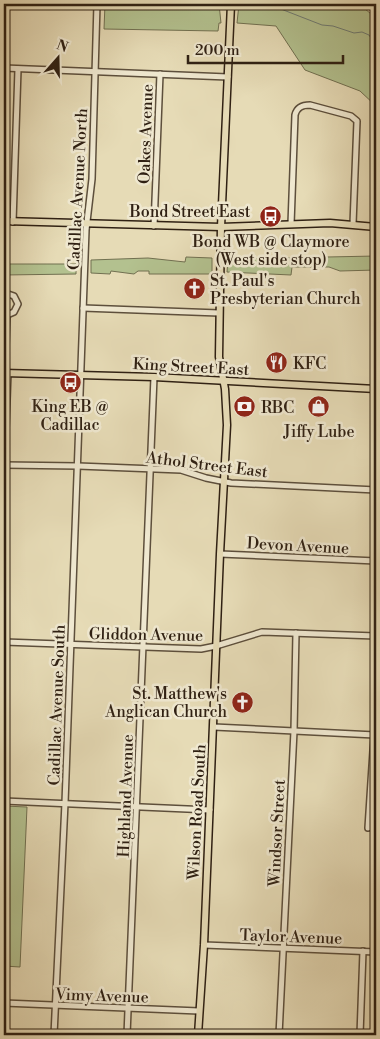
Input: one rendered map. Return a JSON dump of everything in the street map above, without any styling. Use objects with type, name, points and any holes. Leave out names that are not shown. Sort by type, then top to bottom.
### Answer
[{"type":"main road","name":"Wilson Road South","points":[[198,1035],[204,944],[227,417],[224,381],[219,357],[219,313],[231,4]]},
{"type":"main road","name":"Bond Street East","points":[[4,221],[222,227],[330,223],[376,227]]},
{"type":"main road","name":"King Street East","points":[[6,373],[154,377],[376,389]]},
{"type":"street","name":"Cadillac Avenue North","points":[[80,376],[87,223],[92,179],[97,4]]},
{"type":"street","points":[[4,68],[228,76]]},
{"type":"street","points":[[13,222],[18,69]]},
{"type":"street","name":"Oakes Avenue","points":[[154,226],[160,74]]},
{"type":"street","points":[[290,224],[295,115],[299,108],[304,105],[351,116],[357,121],[353,224]]},
{"type":"street","points":[[4,295],[14,296],[18,304],[16,310],[5,314],[4,481]]},
{"type":"street","points":[[83,308],[219,313]]},
{"type":"street","name":"Cadillac Avenue South","points":[[54,1035],[65,803],[80,376]]},
{"type":"street","name":"Highland Avenue","points":[[127,1035],[154,377]]},
{"type":"street","name":"Athol Street East","points":[[4,465],[151,469],[187,472],[223,482],[376,490]]},
{"type":"street","name":"Devon Avenue","points":[[220,554],[376,561]]},
{"type":"street","name":"Gliddon Avenue","points":[[4,642],[201,649],[262,632],[376,636]]},
{"type":"street","name":"Windsor Street","points":[[279,1035],[294,731],[296,633]]},
{"type":"street","points":[[368,828],[375,735],[376,636]]},
{"type":"street","points":[[214,727],[375,735]]},
{"type":"street","points":[[4,801],[210,810]]},
{"type":"street","name":"Taylor Avenue","points":[[204,944],[376,952]]},
{"type":"street","points":[[360,1035],[363,951]]},
{"type":"street","name":"Vimy Avenue","points":[[4,1003],[199,1011]]},
{"type":"green space","points":[[105,4],[219,4],[221,23],[219,23],[218,31],[104,29]]},
{"type":"green space","points":[[239,4],[359,4],[376,18],[376,106],[360,91],[305,70],[276,26],[237,23]]},
{"type":"green space","points":[[376,256],[376,270],[340,271],[329,267],[292,267],[291,275],[227,272],[228,259]]},
{"type":"green space","points":[[186,257],[212,258],[212,274],[149,274],[149,271],[138,271],[134,274],[111,271],[110,274],[91,273],[91,260],[148,258],[185,262]]},
{"type":"green space","points":[[4,264],[76,264],[76,274],[4,275]]},
{"type":"green space","points":[[4,806],[27,807],[20,967],[4,966]]},
{"type":"waterway","points":[[268,4],[322,25],[333,26],[354,33],[362,32],[369,35],[376,46]]},
{"type":"place","name":"Bond WB @ Claymore (West side stop)","points":[[271,217]]},
{"type":"place","name":"St. Paul's Presbyterian Church","points":[[194,289]]},
{"type":"place","name":"KFC","points":[[277,363]]},
{"type":"place","name":"King EB @ Cadillac","points":[[70,382]]},
{"type":"place","name":"RBC","points":[[245,407]]},
{"type":"place","name":"Jiffy Lube","points":[[319,407]]},
{"type":"place","name":"St. Matthew's Anglican Church","points":[[243,702]]}]
